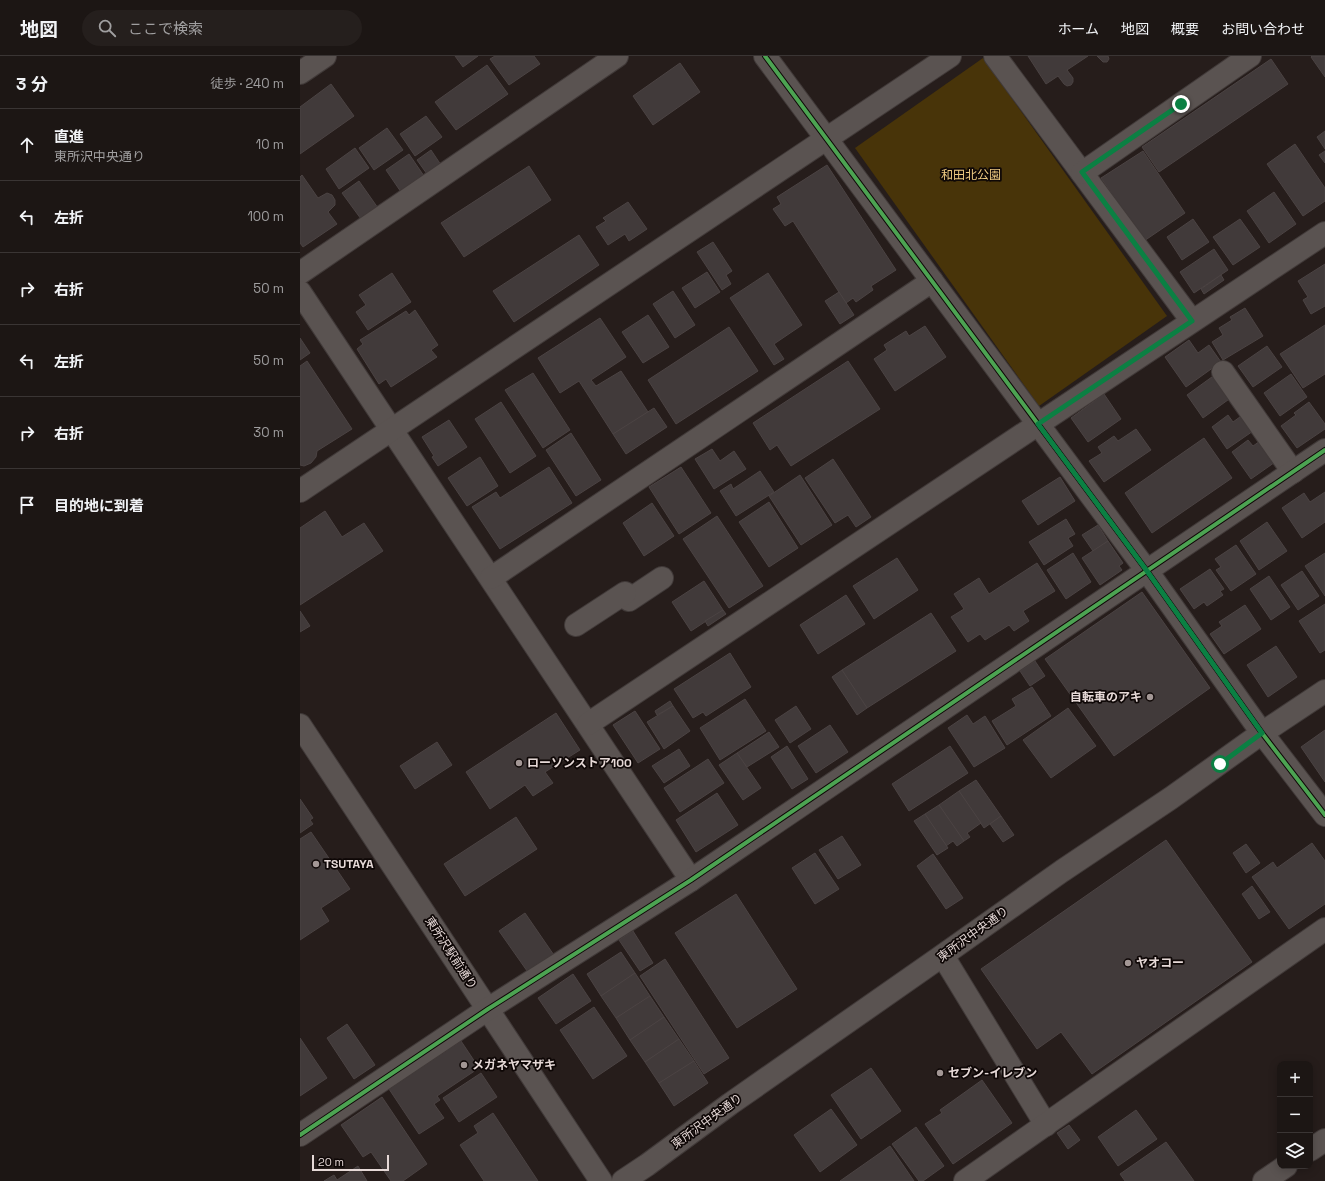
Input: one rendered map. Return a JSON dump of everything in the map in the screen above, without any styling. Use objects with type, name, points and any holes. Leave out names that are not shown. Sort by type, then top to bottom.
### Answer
[{"type":"street","points":[[300,73],[325,56]]},
{"type":"street","points":[[300,273],[617,56]]},
{"type":"street","points":[[765,56],[1147,571],[1262,733],[1325,815]]},
{"type":"street","points":[[300,491],[950,56]]},
{"type":"street","points":[[995,56],[1192,321]]},
{"type":"street","points":[[1082,172],[1250,56]]},
{"type":"street","points":[[588,724],[1325,233]]},
{"type":"street","points":[[491,578],[932,281]]},
{"type":"street","points":[[300,292],[691,880]]},
{"type":"street","points":[[1223,372],[1293,472]]},
{"type":"street","points":[[300,1135],[488,1009],[691,880],[1325,450]]},
{"type":"street","points":[[576,625],[662,578]]},
{"type":"street","name":"東所沢中央通り","points":[[622,1181],[647,1165],[730,1104],[943,956],[1062,870],[1172,798],[1262,733],[1325,691]]},
{"type":"street","name":"東所沢駅前通り","points":[[300,725],[601,1181]]},
{"type":"street","points":[[965,1181],[1325,929]]},
{"type":"street","points":[[943,956],[1046,1125]]},
{"type":"street","points":[[1313,1148],[1325,1140]]},
{"type":"street","points":[[1264,1181],[1282,1169]]},
{"type":"green space","name":"和田北公園","points":[[983,58],[1167,316],[1039,406],[855,148]]},
{"type":"building","points":[[455,56],[478,56],[463,67]]},
{"type":"building","points":[[495,56],[534,56],[540,64],[509,85],[490,59]]},
{"type":"building","points":[[1028,56],[1088,56],[1067,70],[1073,78],[1073,82],[1071,85],[1067,86],[1058,76],[1046,84]]},
{"type":"building","points":[[1097,56],[1108,56],[1109,59],[1107,62],[1103,62]]},
{"type":"building","points":[[1325,56],[1325,77],[1311,57]]},
{"type":"building","points":[[1271,59],[1288,84],[1159,172],[1142,147]]},
{"type":"building","points":[[680,63],[700,92],[653,125],[633,96]]},
{"type":"building","points":[[487,65],[508,94],[456,130],[435,102]]},
{"type":"building","points":[[331,84],[354,116],[300,154],[300,107]]},
{"type":"building","points":[[426,116],[442,137],[415,156],[400,134]]},
{"type":"building","points":[[387,128],[403,150],[374,170],[359,148]]},
{"type":"building","points":[[1325,131],[1325,149],[1317,137]]},
{"type":"building","points":[[1295,144],[1325,188],[1325,201],[1303,216],[1267,164]]},
{"type":"building","points":[[355,148],[369,168],[339,189],[326,169]]},
{"type":"building","points":[[431,150],[441,165],[427,174],[417,160]]},
{"type":"building","points":[[1143,151],[1185,213],[1144,241],[1101,178]]},
{"type":"building","points":[[1325,151],[1325,163],[1319,155]]},
{"type":"building","points":[[409,154],[424,176],[401,192],[386,170]]},
{"type":"building","points":[[827,165],[896,270],[871,286],[873,290],[856,302],[853,298],[846,303],[793,221],[785,226],[773,209],[781,204],[777,197]]},
{"type":"building","points":[[529,166],[551,200],[464,257],[441,223]]},
{"type":"building","points":[[302,175],[318,198],[327,193],[332,195],[335,200],[335,205],[328,212],[337,224],[303,247],[300,243],[300,177]]},
{"type":"building","points":[[359,181],[378,208],[361,219],[342,193]]},
{"type":"building","points":[[1274,192],[1296,224],[1269,243],[1247,211]]},
{"type":"building","points":[[628,202],[647,229],[629,241],[625,234],[608,245],[596,227],[606,221],[603,218]]},
{"type":"building","points":[[1193,219],[1209,242],[1182,260],[1167,237]]},
{"type":"building","points":[[1240,219],[1260,247],[1233,265],[1213,237]]},
{"type":"building","points":[[579,235],[599,265],[514,322],[493,291]]},
{"type":"building","points":[[713,242],[732,271],[726,275],[731,284],[722,290],[697,252]]},
{"type":"building","points":[[1214,249],[1228,270],[1194,293],[1180,272]]},
{"type":"building","points":[[1325,264],[1325,306],[1311,314],[1303,300],[1308,297],[1298,281]]},
{"type":"building","points":[[707,272],[720,292],[695,308],[682,288]]},
{"type":"building","points":[[392,273],[411,302],[368,330],[356,312],[366,305],[359,295]]},
{"type":"building","points":[[768,273],[802,325],[774,344],[784,359],[774,365],[730,298]]},
{"type":"building","points":[[1221,275],[1224,280],[1204,294],[1201,289]]},
{"type":"building","points":[[673,291],[695,325],[675,338],[653,304]]},
{"type":"building","points":[[839,292],[854,315],[840,324],[825,301]]},
{"type":"building","points":[[1245,308],[1263,336],[1223,360],[1212,342],[1223,335],[1219,328],[1232,320],[1230,317]]},
{"type":"building","points":[[415,310],[438,345],[431,350],[437,357],[391,387],[386,379],[379,384],[357,349],[363,344],[360,340],[406,311],[409,315]]},
{"type":"building","points":[[648,315],[669,347],[643,363],[622,332]]},
{"type":"building","points":[[600,318],[626,357],[591,380],[596,386],[621,371],[648,412],[613,434],[579,381],[560,393],[538,358]]},
{"type":"building","points":[[1325,325],[1325,374],[1303,388],[1280,354]]},
{"type":"building","points":[[925,326],[946,357],[895,391],[874,359],[887,350],[884,345],[906,331],[909,336]]},
{"type":"building","points":[[729,327],[758,371],[676,424],[648,380]]},
{"type":"building","points":[[300,338],[310,353],[300,360]]},
{"type":"building","points":[[1189,340],[1198,353],[1209,345],[1221,362],[1186,387],[1165,357]]},
{"type":"building","points":[[1267,346],[1282,367],[1253,387],[1238,366]]},
{"type":"building","points":[[307,361],[352,429],[317,451],[316,457],[311,463],[304,466],[300,465],[300,366]]},
{"type":"building","points":[[848,361],[880,409],[791,466],[777,445],[770,450],[753,423]]},
{"type":"building","points":[[533,373],[570,430],[543,448],[505,390]]},
{"type":"building","points":[[1216,374],[1232,397],[1203,418],[1187,395]]},
{"type":"building","points":[[1291,374],[1307,397],[1280,416],[1264,393]]},
{"type":"building","points":[[1104,394],[1121,419],[1088,442],[1071,418]]},
{"type":"building","points":[[501,402],[536,456],[510,473],[475,419]]},
{"type":"building","points":[[1309,402],[1325,424],[1325,429],[1297,448],[1281,426],[1296,415],[1294,413]]},
{"type":"building","points":[[654,408],[667,427],[626,454],[613,434]]},
{"type":"building","points":[[1244,414],[1256,429],[1227,449],[1212,427],[1228,415],[1233,422]]},
{"type":"building","points":[[449,420],[467,447],[438,466],[432,457],[434,456],[422,437]]},
{"type":"building","points":[[1136,429],[1151,450],[1104,482],[1089,461],[1102,453],[1098,447],[1114,436],[1118,441]]},
{"type":"building","points":[[571,433],[601,480],[576,496],[546,450]]},
{"type":"building","points":[[1204,438],[1232,478],[1152,533],[1125,493]]},
{"type":"building","points":[[1263,439],[1278,460],[1251,479],[1232,452],[1248,440],[1253,446]]},
{"type":"building","points":[[712,449],[720,461],[734,451],[746,469],[714,489],[695,459]]},
{"type":"building","points":[[480,457],[498,486],[467,506],[448,478]]},
{"type":"building","points":[[833,459],[871,517],[856,527],[848,515],[835,523],[805,478]]},
{"type":"building","points":[[549,467],[572,503],[500,549],[472,507],[496,492],[500,498]]},
{"type":"building","points":[[681,467],[711,513],[679,534],[649,487]]},
{"type":"building","points":[[760,471],[774,492],[736,516],[720,491],[731,484],[733,489]]},
{"type":"building","points":[[800,475],[832,525],[801,545],[769,496]]},
{"type":"building","points":[[1060,477],[1075,501],[1038,525],[1022,501]]},
{"type":"building","points":[[1325,492],[1325,522],[1302,538],[1282,508],[1304,493],[1310,502]]},
{"type":"building","points":[[769,502],[798,548],[769,567],[739,522]]},
{"type":"building","points":[[652,503],[674,536],[644,556],[623,523]]},
{"type":"building","points":[[325,511],[342,537],[364,523],[383,551],[300,605],[300,528]]},
{"type":"building","points":[[717,516],[763,586],[729,608],[683,539]]},
{"type":"building","points":[[1066,519],[1075,534],[1068,538],[1073,546],[1044,565],[1029,542]]},
{"type":"building","points":[[1267,522],[1287,551],[1259,570],[1240,541]]},
{"type":"building","points":[[1098,525],[1108,541],[1093,551],[1082,535]]},
{"type":"building","points":[[1108,541],[1123,563],[1119,566],[1122,570],[1100,585],[1082,558]]},
{"type":"building","points":[[1236,545],[1256,574],[1231,591],[1216,570],[1221,567],[1215,559]]},
{"type":"building","points":[[1073,553],[1091,582],[1066,599],[1047,570]]},
{"type":"building","points":[[1325,553],[1325,596],[1305,566]]},
{"type":"building","points":[[897,558],[918,590],[874,619],[853,586]]},
{"type":"building","points":[[1037,563],[1055,591],[1023,611],[1029,621],[1014,631],[1009,625],[985,640],[980,634],[968,642],[951,617],[964,609],[954,594],[979,578],[989,594]]},
{"type":"building","points":[[1210,569],[1224,589],[1220,591],[1223,595],[1207,606],[1204,602],[1194,609],[1180,589]]},
{"type":"building","points":[[1302,571],[1319,596],[1298,610],[1281,585]]},
{"type":"building","points":[[1269,576],[1290,607],[1271,620],[1250,589]]},
{"type":"building","points":[[704,581],[723,610],[691,631],[672,602]]},
{"type":"building","points":[[1142,592],[1210,688],[1114,756],[1045,659]]},
{"type":"building","points":[[846,595],[865,624],[818,654],[800,625]]},
{"type":"building","points":[[1325,604],[1325,650],[1320,653],[1299,621]]},
{"type":"building","points":[[1245,605],[1261,629],[1224,654],[1210,634],[1222,626],[1219,622]]},
{"type":"building","points":[[723,610],[726,614],[708,626],[705,621]]},
{"type":"building","points":[[300,611],[310,626],[300,632]]},
{"type":"building","points":[[931,613],[956,651],[867,708],[842,670]]},
{"type":"building","points":[[1276,646],[1297,677],[1268,697],[1247,665]]},
{"type":"building","points":[[730,653],[751,687],[706,716],[703,712],[693,718],[674,689]]},
{"type":"building","points":[[1035,661],[1045,676],[1030,686],[1020,671]]},
{"type":"building","points":[[842,670],[867,708],[857,715],[832,677]]},
{"type":"building","points":[[1032,687],[1051,716],[1007,745],[992,721],[1016,706],[1012,699]]},
{"type":"building","points":[[745,699],[766,731],[720,760],[700,728]]},
{"type":"building","points":[[670,701],[673,706],[657,715],[655,711]]},
{"type":"building","points":[[673,706],[690,731],[664,749],[647,722]]},
{"type":"building","points":[[796,706],[811,729],[790,743],[775,720]]},
{"type":"building","points":[[1068,708],[1096,746],[1051,778],[1023,740]]},
{"type":"building","points":[[635,711],[660,749],[638,763],[613,725]]},
{"type":"building","points":[[556,713],[580,750],[545,772],[553,783],[533,796],[525,785],[490,809],[466,772]]},
{"type":"building","points":[[967,715],[973,724],[985,716],[1005,748],[974,767],[948,728]]},
{"type":"building","points":[[830,725],[848,752],[816,773],[798,746]]},
{"type":"building","points":[[1325,730],[1325,782],[1301,747]]},
{"type":"building","points":[[769,732],[779,747],[747,767],[737,753]]},
{"type":"building","points":[[437,742],[452,765],[415,789],[400,766]]},
{"type":"building","points":[[787,746],[808,779],[792,789],[771,757]]},
{"type":"building","points":[[950,746],[968,773],[909,811],[892,784]]},
{"type":"building","points":[[679,749],[690,766],[664,783],[652,766]]},
{"type":"building","points":[[737,753],[761,788],[743,800],[719,765]]},
{"type":"building","points":[[708,759],[724,783],[680,812],[664,788]]},
{"type":"building","points":[[976,780],[1001,816],[984,828],[959,791]]},
{"type":"building","points":[[959,791],[981,823],[967,833],[970,837],[964,841],[939,805]]},
{"type":"building","points":[[717,793],[738,825],[696,852],[676,820]]},
{"type":"building","points":[[300,799],[313,818],[310,820],[313,824],[300,833]]},
{"type":"building","points":[[939,805],[964,841],[957,846],[953,841],[946,846],[925,814]]},
{"type":"building","points":[[925,814],[948,848],[937,855],[914,821]]},
{"type":"building","points":[[1001,816],[1014,835],[1003,842],[990,824]]},
{"type":"building","points":[[516,817],[537,849],[465,896],[444,864]]},
{"type":"building","name":"TSUTAYA","points":[[311,832],[350,889],[321,908],[329,921],[300,940],[300,839]]},
{"type":"building","points":[[842,836],[861,865],[838,879],[819,850]]},
{"type":"building","points":[[1166,840],[1252,962],[1092,1074],[1061,1032],[1037,1049],[981,969]]},
{"type":"building","points":[[1312,843],[1325,861],[1325,904],[1289,929],[1252,877],[1273,862],[1277,868]]},
{"type":"building","points":[[1246,844],[1260,863],[1246,873],[1233,853]]},
{"type":"building","points":[[815,853],[839,889],[815,904],[792,868]]},
{"type":"building","points":[[933,854],[963,898],[946,909],[917,866]]},
{"type":"building","points":[[1252,886],[1270,912],[1259,919],[1242,894]]},
{"type":"building","points":[[736,894],[797,989],[737,1028],[675,933]]},
{"type":"building","points":[[525,913],[558,961],[532,978],[499,931]]},
{"type":"building","points":[[633,931],[653,963],[640,971],[619,940]]},
{"type":"building","points":[[621,952],[635,973],[601,996],[587,974]]},
{"type":"building","points":[[665,959],[729,1058],[704,1074],[640,976]]},
{"type":"building","points":[[635,973],[650,996],[616,1018],[601,996]]},
{"type":"building","points":[[573,974],[591,1001],[556,1024],[538,998]]},
{"type":"building","points":[[650,996],[664,1017],[630,1040],[616,1018]]},
{"type":"building","points":[[594,1007],[627,1056],[593,1079],[560,1030]]},
{"type":"building","points":[[664,1017],[679,1039],[645,1062],[630,1040]]},
{"type":"building","points":[[347,1024],[375,1065],[354,1079],[327,1038]]},
{"type":"building","points":[[300,1038],[327,1078],[300,1096]]},
{"type":"building","points":[[679,1039],[694,1061],[659,1083],[645,1062]]},
{"type":"building","points":[[461,1041],[479,1068],[437,1096],[440,1100],[434,1104],[444,1118],[419,1134],[389,1089]]},
{"type":"building","points":[[694,1061],[708,1083],[674,1106],[659,1083]]},
{"type":"building","points":[[871,1068],[901,1111],[861,1139],[831,1095]]},
{"type":"building","points":[[481,1073],[497,1097],[459,1122],[443,1098]]},
{"type":"building","points":[[982,1080],[1012,1123],[953,1164],[925,1124],[942,1113],[940,1110]]},
{"type":"building","points":[[382,1097],[427,1164],[403,1181],[391,1181],[371,1152],[363,1157],[341,1125]]},
{"type":"building","points":[[831,1109],[857,1145],[820,1172],[794,1135]]},
{"type":"building","points":[[1136,1110],[1157,1139],[1118,1166],[1098,1137]]},
{"type":"building","points":[[493,1113],[538,1181],[484,1181],[460,1145],[478,1133],[474,1126]]},
{"type":"building","points":[[1069,1125],[1080,1140],[1068,1149],[1057,1133]]},
{"type":"building","points":[[916,1127],[944,1166],[923,1181],[919,1181],[892,1144]]},
{"type":"building","points":[[1166,1142],[1194,1181],[1125,1181],[1120,1174]]},
{"type":"building","points":[[890,1146],[914,1181],[840,1181]]},
{"type":"building","points":[[358,1166],[367,1181],[324,1181],[334,1175],[337,1180]]},
{"type":"cycle path","points":[[765,56],[1147,571],[1262,733],[1325,815]]},
{"type":"cycle path","points":[[300,1135],[488,1009],[691,880],[1325,450]]},
{"type":"place","name":"自転車のアキ","points":[[1150,697]]},
{"type":"place","name":"ローソンストア100","points":[[519,763]]},
{"type":"place","name":"TSUTAYA","points":[[316,864]]},
{"type":"place","name":"ヤオコー","points":[[1128,963]]},
{"type":"place","name":"メガネヤマザキ","points":[[464,1065]]},
{"type":"place","name":"セブン-イレブン","points":[[940,1073]]},
{"type":"route","points":[[1181,104],[1082,172],[1192,321],[1038,424],[1147,571],[1262,733],[1220,764]]}]
